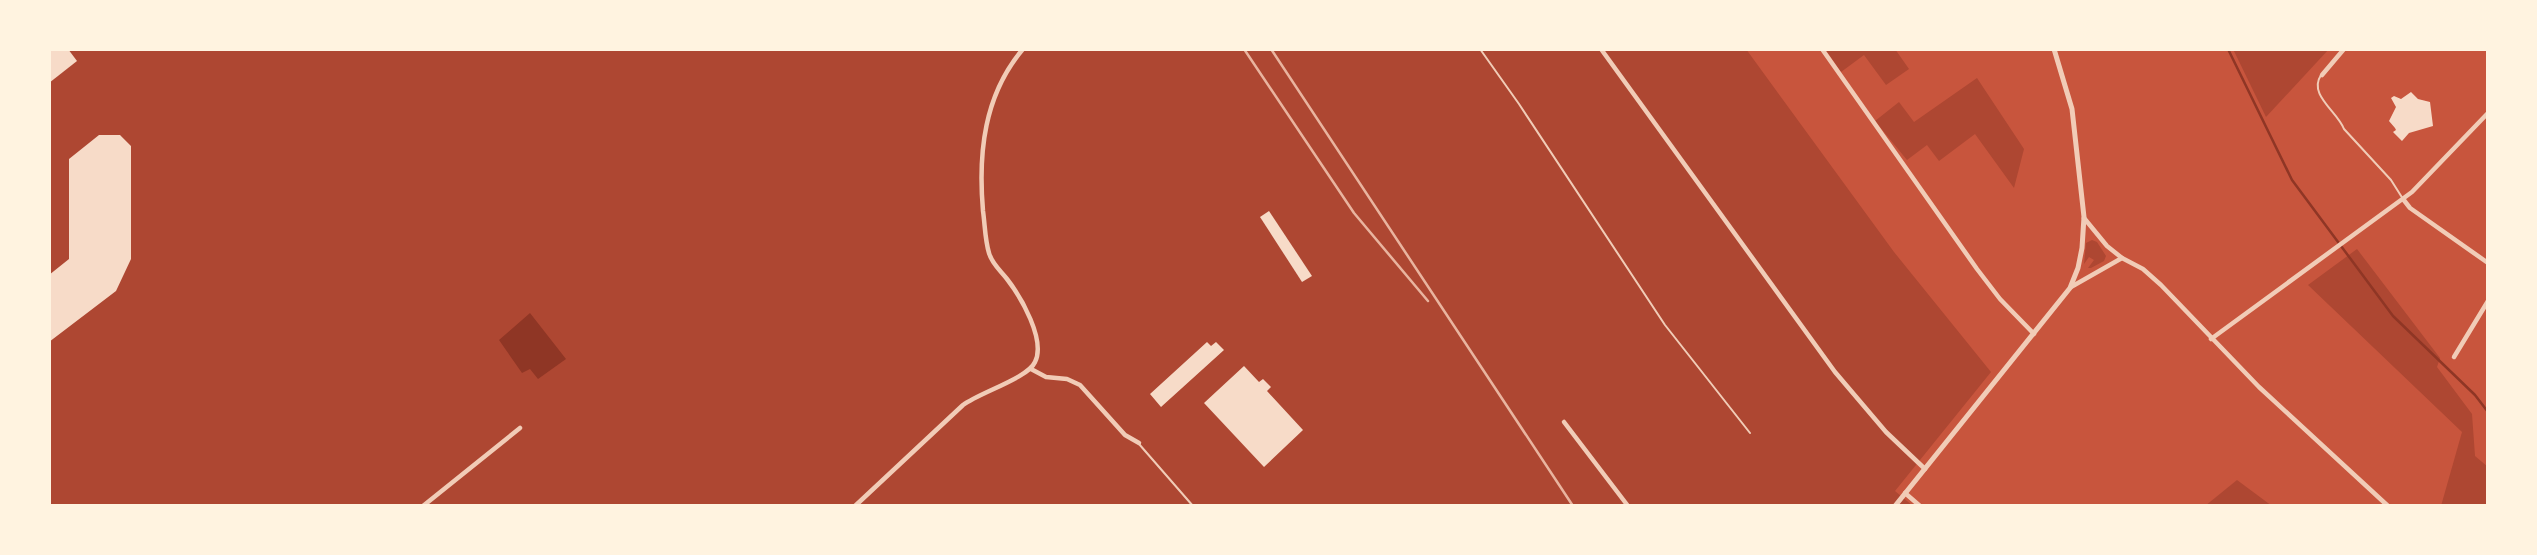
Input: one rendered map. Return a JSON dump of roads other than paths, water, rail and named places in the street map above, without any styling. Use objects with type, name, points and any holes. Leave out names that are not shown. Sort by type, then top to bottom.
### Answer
[{"type":"street","points":[[857,505],[963,405],[978,395],[1024,375],[1031,369],[1038,355],[1038,340],[1017,295],[989,253],[982,195],[988,114],[1000,83],[1023,49]]},
{"type":"street","points":[[1601,49],[1835,372],[1886,432],[1925,469]]},
{"type":"street","points":[[1822,49],[1977,269],[2000,299],[2034,334]]},
{"type":"street","points":[[1895,506],[2070,288],[2078,268],[2084,217],[2072,109],[2054,49]]},
{"type":"street","points":[[2322,75],[2344,49]]},
{"type":"street","points":[[2211,340],[2403,199],[2488,113]]},
{"type":"street","points":[[2403,199],[2410,208],[2488,263]]},
{"type":"street","points":[[2084,217],[2107,246],[2143,269],[2161,285],[2259,387],[2388,506]]},
{"type":"street","points":[[2070,288],[2122,258]]},
{"type":"street","points":[[2455,357],[2488,301]]},
{"type":"street","points":[[1031,369],[1046,377],[1067,379],[1080,385],[1125,435],[1139,443]]},
{"type":"street","points":[[1564,422],[1628,506]]},
{"type":"street","points":[[423,506],[520,428]]},
{"type":"street","points":[[1905,493],[1920,506]]},
{"type":"lane","points":[[1480,49],[1665,325],[1750,433]]},
{"type":"lane","points":[[2322,75],[2317,83],[2318,93],[2341,119],[2344,129],[2391,180],[2403,199]]},
{"type":"lane","points":[[1139,443],[1193,506]]},
{"type":"waterway","points":[[2228,49],[2292,180],[2393,316],[2475,395],[2488,412]]},
{"type":"railway","points":[[1244,49],[1354,213],[1428,301]]},
{"type":"railway","points":[[1271,49],[1573,506]]}]
